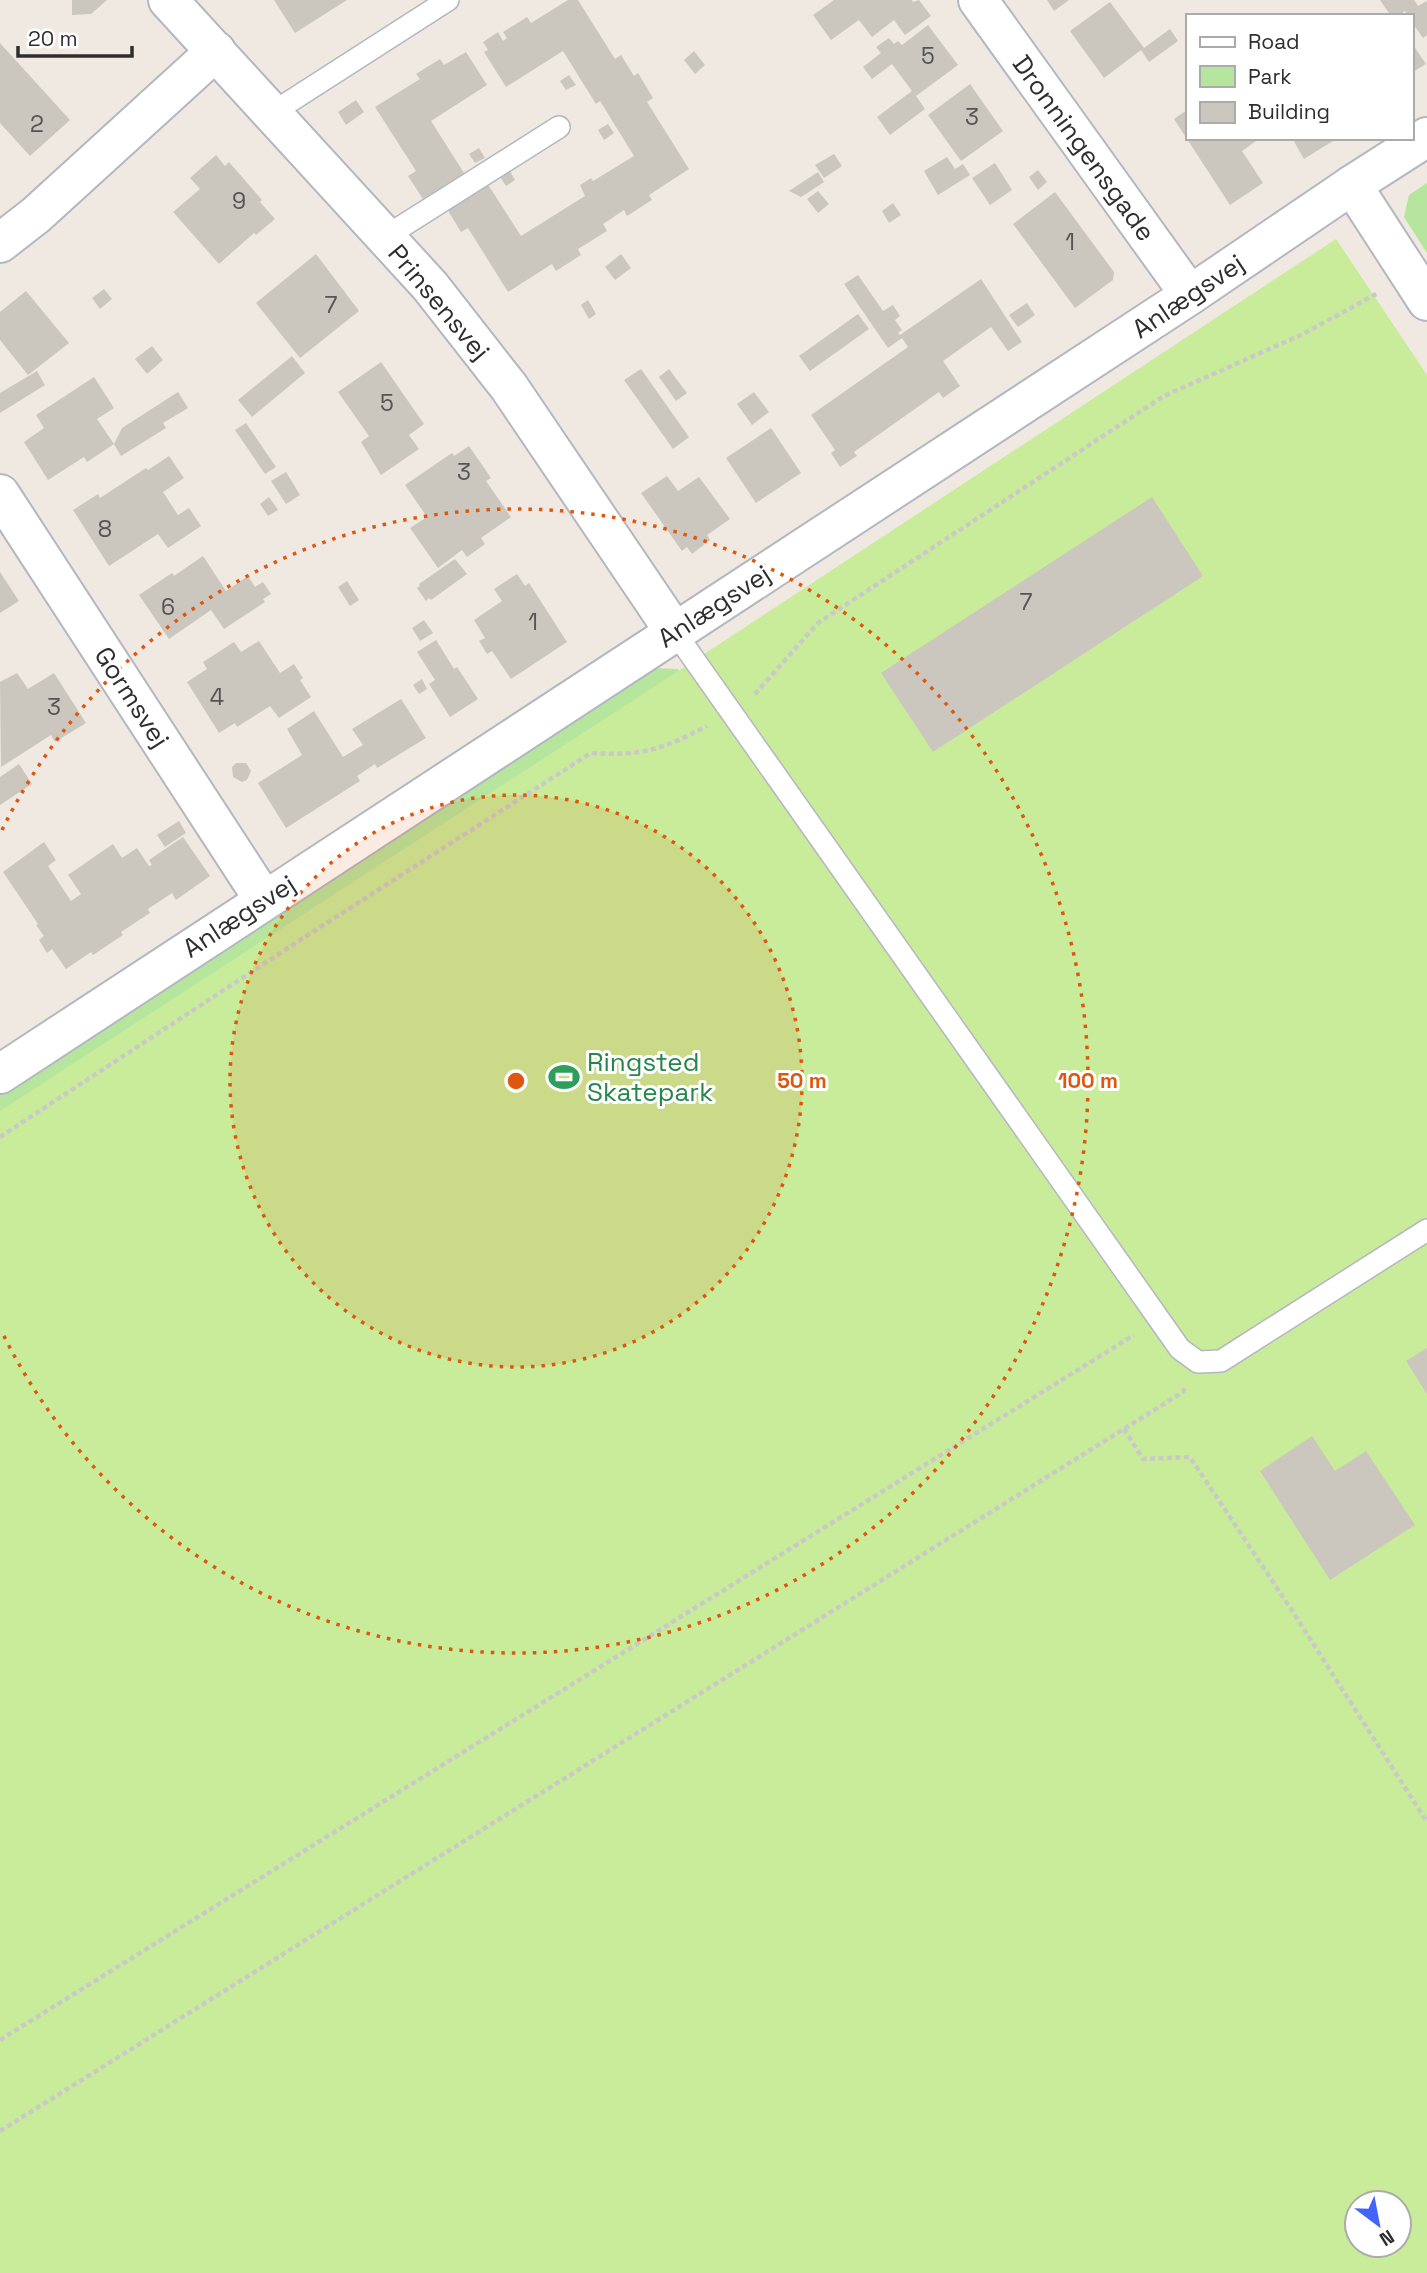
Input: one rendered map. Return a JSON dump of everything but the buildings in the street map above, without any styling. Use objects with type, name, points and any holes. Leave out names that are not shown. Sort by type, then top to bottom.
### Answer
[{"type":"street","name":"Prinsensvej","points":[[168,0],[430,286],[509,387],[674,631]]},
{"type":"street","name":"Dronningensgade","points":[[978,0],[1190,295]]},
{"type":"street","points":[[0,243],[36,215],[215,51]]},
{"type":"street","name":"Anlægsvej","points":[[0,1074],[1427,137]]},
{"type":"street","points":[[1352,185],[1427,301]]},
{"type":"street","name":"Gormsvej","points":[[0,494],[264,900]]},
{"type":"lane","points":[[272,113],[448,0]]},
{"type":"lane","points":[[385,237],[559,127]]},
{"type":"lane","points":[[674,631],[1180,1349],[1198,1362],[1221,1361],[1427,1230]]},
{"type":"path","points":[[0,2040],[1159,1320]]},
{"type":"path","points":[[0,2131],[1183,1392],[1198,1362]]},
{"type":"path","points":[[1124,1429],[1143,1460],[1190,1457],[1427,1822]]},
{"type":"green space","points":[[1427,183],[1427,253],[1404,217],[1409,195]]},
{"type":"green space","points":[[1336,239],[1427,375],[1427,2273],[0,2273],[0,1111],[663,681]]},
{"type":"green space","points":[[653,668],[678,669],[710,710],[0,1127],[0,1095]]},
{"type":"place","name":"Ringsted Skatepark","points":[[564,1077]]}]
